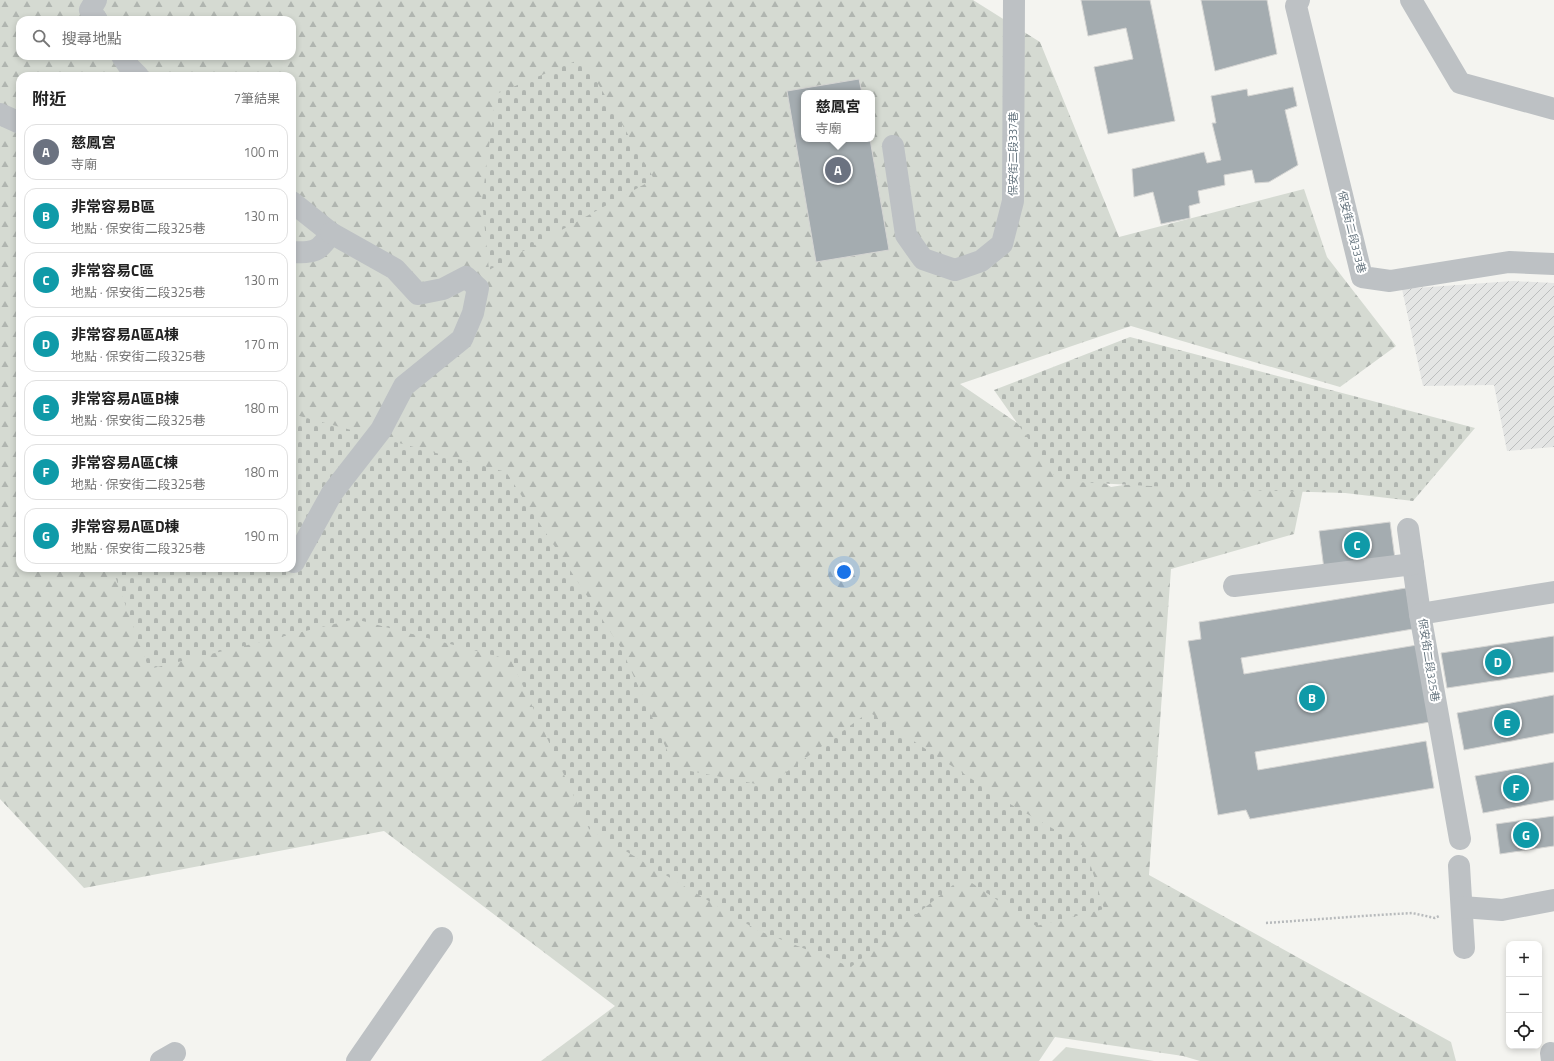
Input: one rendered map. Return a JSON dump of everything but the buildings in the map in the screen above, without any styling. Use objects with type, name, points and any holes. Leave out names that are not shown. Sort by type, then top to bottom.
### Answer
[{"type":"street","points":[[94,16],[90,10],[96,0]]},
{"type":"street","name":"保安街二段337巷","points":[[894,146],[906,235],[923,259],[955,270],[981,261],[1002,244],[1013,201],[1014,0]]},
{"type":"street","name":"保安街二段333巷","points":[[1299,0],[1296,6],[1362,277],[1390,281],[1509,262],[1554,264]]},
{"type":"street","points":[[1411,0],[1460,83],[1554,109]]},
{"type":"street","points":[[125,60],[134,72]]},
{"type":"street","points":[[0,114],[16,121]]},
{"type":"street","points":[[296,205],[330,233],[394,269],[418,294],[443,289],[466,277],[478,288],[473,314],[462,339],[404,386],[381,430],[332,493],[296,558]]},
{"type":"street","points":[[296,252],[308,252],[322,246],[330,233]]},
{"type":"street","points":[[1408,529],[1420,614]]},
{"type":"street","points":[[1234,586],[1413,564]]},
{"type":"street","name":"保安街二段325巷","points":[[1460,839],[1420,614],[1554,592]]},
{"type":"street","points":[[1459,866],[1464,948]]},
{"type":"street","points":[[1462,907],[1502,910],[1554,900]]},
{"type":"street","points":[[357,1061],[442,938]]},
{"type":"path","points":[[1266,923],[1412,914],[1435,918],[1462,907]]},
{"type":"shaded area","points":[[1513,281],[1554,283],[1554,447],[1507,451],[1494,385],[1423,386],[1402,289]]},
{"type":"green space","points":[[0,0],[973,0],[1040,42],[1119,237],[1304,189],[1327,257],[1396,346],[1340,387],[1131,326],[960,384],[1111,487],[1310,455],[1294,534],[1171,569],[1149,875],[1451,1042],[1456,1061],[1200,1061],[1183,1056],[1055,1037],[1039,1061],[541,1061],[615,1006],[384,831],[84,888],[0,799]]},
{"type":"green space","points":[[583,58],[654,179],[489,270],[482,200],[496,94]]},
{"type":"green space","points":[[1130,337],[1475,428],[1413,501],[1345,493],[1206,489],[1058,481],[994,390]]},
{"type":"green space","points":[[296,415],[506,472],[621,648],[675,768],[767,786],[869,712],[1010,804],[1085,847],[1104,909],[1036,926],[963,877],[851,967],[757,930],[589,829],[511,660],[355,619],[149,669],[113,572],[296,572]]},
{"type":"green space","points":[[1066,1047],[1154,1061],[1052,1061]]},
{"type":"place","name":"慈鳳宮","points":[[838,170]]},
{"type":"place","name":"非常容易C區","points":[[1357,545]]},
{"type":"place","name":"非常容易A區A棟","points":[[1498,662]]},
{"type":"place","name":"非常容易B區","points":[[1312,698]]},
{"type":"place","name":"非常容易A區B棟","points":[[1507,723]]},
{"type":"place","name":"非常容易A區C棟","points":[[1516,788]]},
{"type":"place","name":"非常容易A區D棟","points":[[1526,835]]}]
